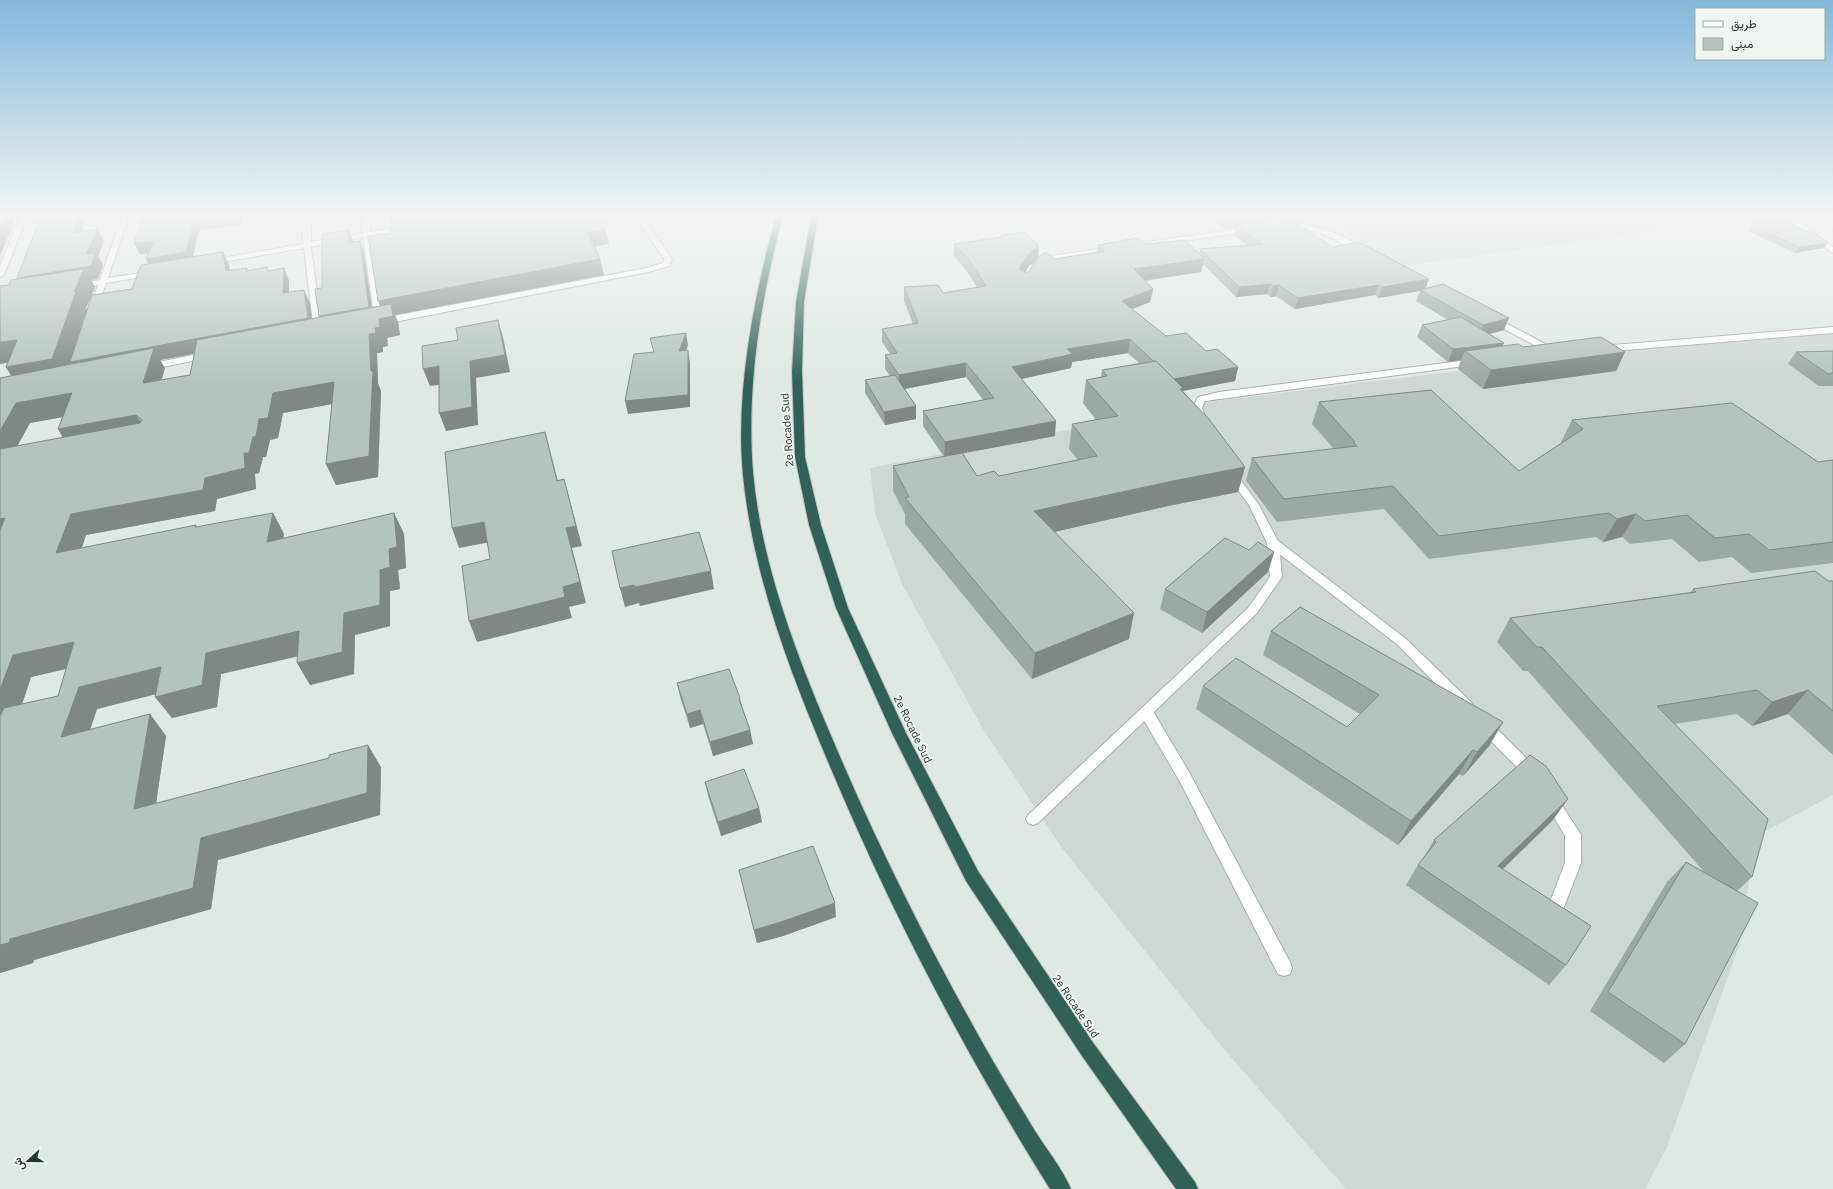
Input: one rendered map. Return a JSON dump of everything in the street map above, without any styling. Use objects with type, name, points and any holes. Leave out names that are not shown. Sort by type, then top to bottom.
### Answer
[{"type":"highway","points":[[767,271],[754,333],[746,418],[749,481],[759,540],[782,623],[816,718],[884,874],[933,970],[979,1053],[1061,1189]]},
{"type":"highway","name":"2e Rocade Sud","points":[[805,271],[800,302],[797,371],[800,457],[815,525],[842,608],[899,733],[972,876],[1088,1050],[1188,1189]]},
{"type":"street","points":[[91,318],[106,271]]},
{"type":"street","points":[[71,287],[160,271]]},
{"type":"street","points":[[311,271],[319,333]]},
{"type":"street","points":[[370,271],[375,322],[640,271]]},
{"type":"street","points":[[1024,282],[1028,271]]},
{"type":"street","points":[[1484,315],[1559,352],[1532,355]]},
{"type":"street","points":[[1594,349],[1833,330]]},
{"type":"street","points":[[137,369],[218,353]]},
{"type":"street","points":[[1206,436],[1197,408],[1201,399],[1219,395],[1486,361]]},
{"type":"street","points":[[1033,819],[1252,611],[1276,578],[1273,543],[1254,505],[1227,467]]},
{"type":"street","points":[[1273,543],[1402,642],[1536,777],[1573,835],[1573,864],[1556,907]]},
{"type":"street","points":[[1146,712],[1184,776],[1284,968]]},
{"type":"shaded area","points":[[1833,326],[1833,795],[1756,836],[1739,946],[1667,1147],[1645,1189],[1346,1189],[1222,1047],[1062,848],[983,729],[902,584],[875,513],[870,468],[1216,401]]},
{"type":"building","points":[[20,271],[57,271],[17,278]]},
{"type":"building","points":[[67,271],[83,271],[74,292],[76,292],[52,359],[6,367],[17,340],[0,342],[0,286],[9,285],[11,280]]},
{"type":"building","points":[[139,271],[284,271],[283,293],[304,290],[308,318],[70,362],[92,295],[132,289]]},
{"type":"building","points":[[322,271],[364,271],[369,307],[319,316],[315,289],[322,288]]},
{"type":"building","points":[[373,271],[534,271],[378,301]]},
{"type":"building","points":[[976,271],[1136,271],[1153,289],[1122,301],[1166,336],[1186,333],[1206,351],[1217,349],[1238,367],[1174,379],[1156,361],[1153,361],[1130,339],[1067,349],[1073,354],[1012,367],[1056,421],[945,442],[923,411],[994,398],[966,363],[899,375],[885,355],[897,353],[882,329],[918,323],[904,287],[938,285],[943,293],[986,286]]},
{"type":"building","points":[[1223,271],[1415,271],[1429,279],[1382,287],[1378,285],[1298,298],[1279,285],[1273,286],[1270,284],[1239,287]]},
{"type":"building","points":[[1443,284],[1509,318],[1483,325],[1420,290]]},
{"type":"building","points":[[391,304],[393,316],[379,319],[380,327],[375,328],[376,333],[369,334],[371,371],[373,371],[369,456],[326,464],[334,382],[273,393],[268,418],[259,419],[256,436],[253,437],[249,453],[244,453],[245,468],[205,478],[203,490],[71,514],[56,553],[196,525],[195,527],[273,513],[267,542],[394,513],[397,547],[389,549],[390,567],[380,570],[380,605],[344,613],[342,652],[297,663],[299,631],[206,653],[202,685],[155,697],[161,667],[79,687],[61,737],[150,714],[134,809],[329,758],[329,755],[368,745],[367,793],[201,838],[193,888],[10,939],[9,943],[0,945],[0,716],[4,708],[58,696],[74,642],[13,655],[0,690],[0,530],[5,518],[0,519],[0,449],[140,423],[142,420],[136,415],[58,429],[72,393],[16,403],[0,431],[0,378],[154,348],[143,383],[190,375],[197,340]]},
{"type":"building","points":[[1461,317],[1504,343],[1453,349],[1422,325]]},
{"type":"building","points":[[498,320],[505,355],[470,361],[472,407],[439,413],[439,366],[423,369],[422,346],[458,340],[456,328]]},
{"type":"building","points":[[686,333],[679,351],[688,350],[688,395],[625,401],[634,354],[654,352],[650,338]]},
{"type":"building","points":[[1601,337],[1625,352],[1491,370],[1465,351],[1518,344],[1523,347]]},
{"type":"building","points":[[1833,351],[1833,373],[1828,374],[1796,352]]},
{"type":"building","points":[[1156,361],[1183,388],[1180,389],[1208,418],[1245,467],[1034,511],[1134,613],[1035,653],[905,498],[909,497],[893,466],[962,453],[977,476],[994,471],[999,476],[1097,456],[1072,424],[1118,416],[1086,380],[1107,376],[1102,370]]},
{"type":"building","points":[[895,375],[916,406],[884,412],[865,380]]},
{"type":"building","points":[[1431,390],[1519,471],[1583,429],[1572,420],[1732,403],[1818,462],[1833,460],[1833,542],[1769,550],[1749,534],[1715,538],[1687,515],[1645,521],[1636,514],[1617,519],[1609,513],[1439,536],[1393,486],[1284,499],[1252,458],[1357,446],[1319,402]]},
{"type":"building","points":[[545,432],[557,481],[564,479],[576,526],[566,528],[580,582],[563,587],[565,597],[469,621],[462,566],[490,559],[484,522],[452,528],[445,452]]},
{"type":"building","points":[[699,532],[711,571],[635,587],[634,585],[620,588],[612,551]]},
{"type":"building","points":[[1225,538],[1249,550],[1258,542],[1274,552],[1207,612],[1165,589]]},
{"type":"building","points":[[1815,571],[1828,581],[1833,581],[1833,711],[1808,690],[1772,702],[1757,690],[1657,706],[1768,819],[1752,877],[1542,647],[1537,647],[1510,618],[1696,592],[1693,589]]},
{"type":"building","points":[[1300,607],[1503,722],[1477,752],[1473,750],[1411,821],[1203,686],[1236,658],[1347,727],[1379,695],[1271,631]]},
{"type":"building","points":[[729,669],[750,730],[710,742],[700,710],[687,714],[677,683]]},
{"type":"building","points":[[1530,755],[1546,766],[1568,799],[1498,866],[1591,926],[1566,965],[1418,865],[1436,842],[1434,840]]},
{"type":"building","points":[[744,769],[759,808],[718,822],[705,782]]},
{"type":"building","points":[[813,846],[835,903],[754,930],[739,870]]},
{"type":"building","points":[[1686,862],[1758,903],[1685,1044],[1608,992]]}]
